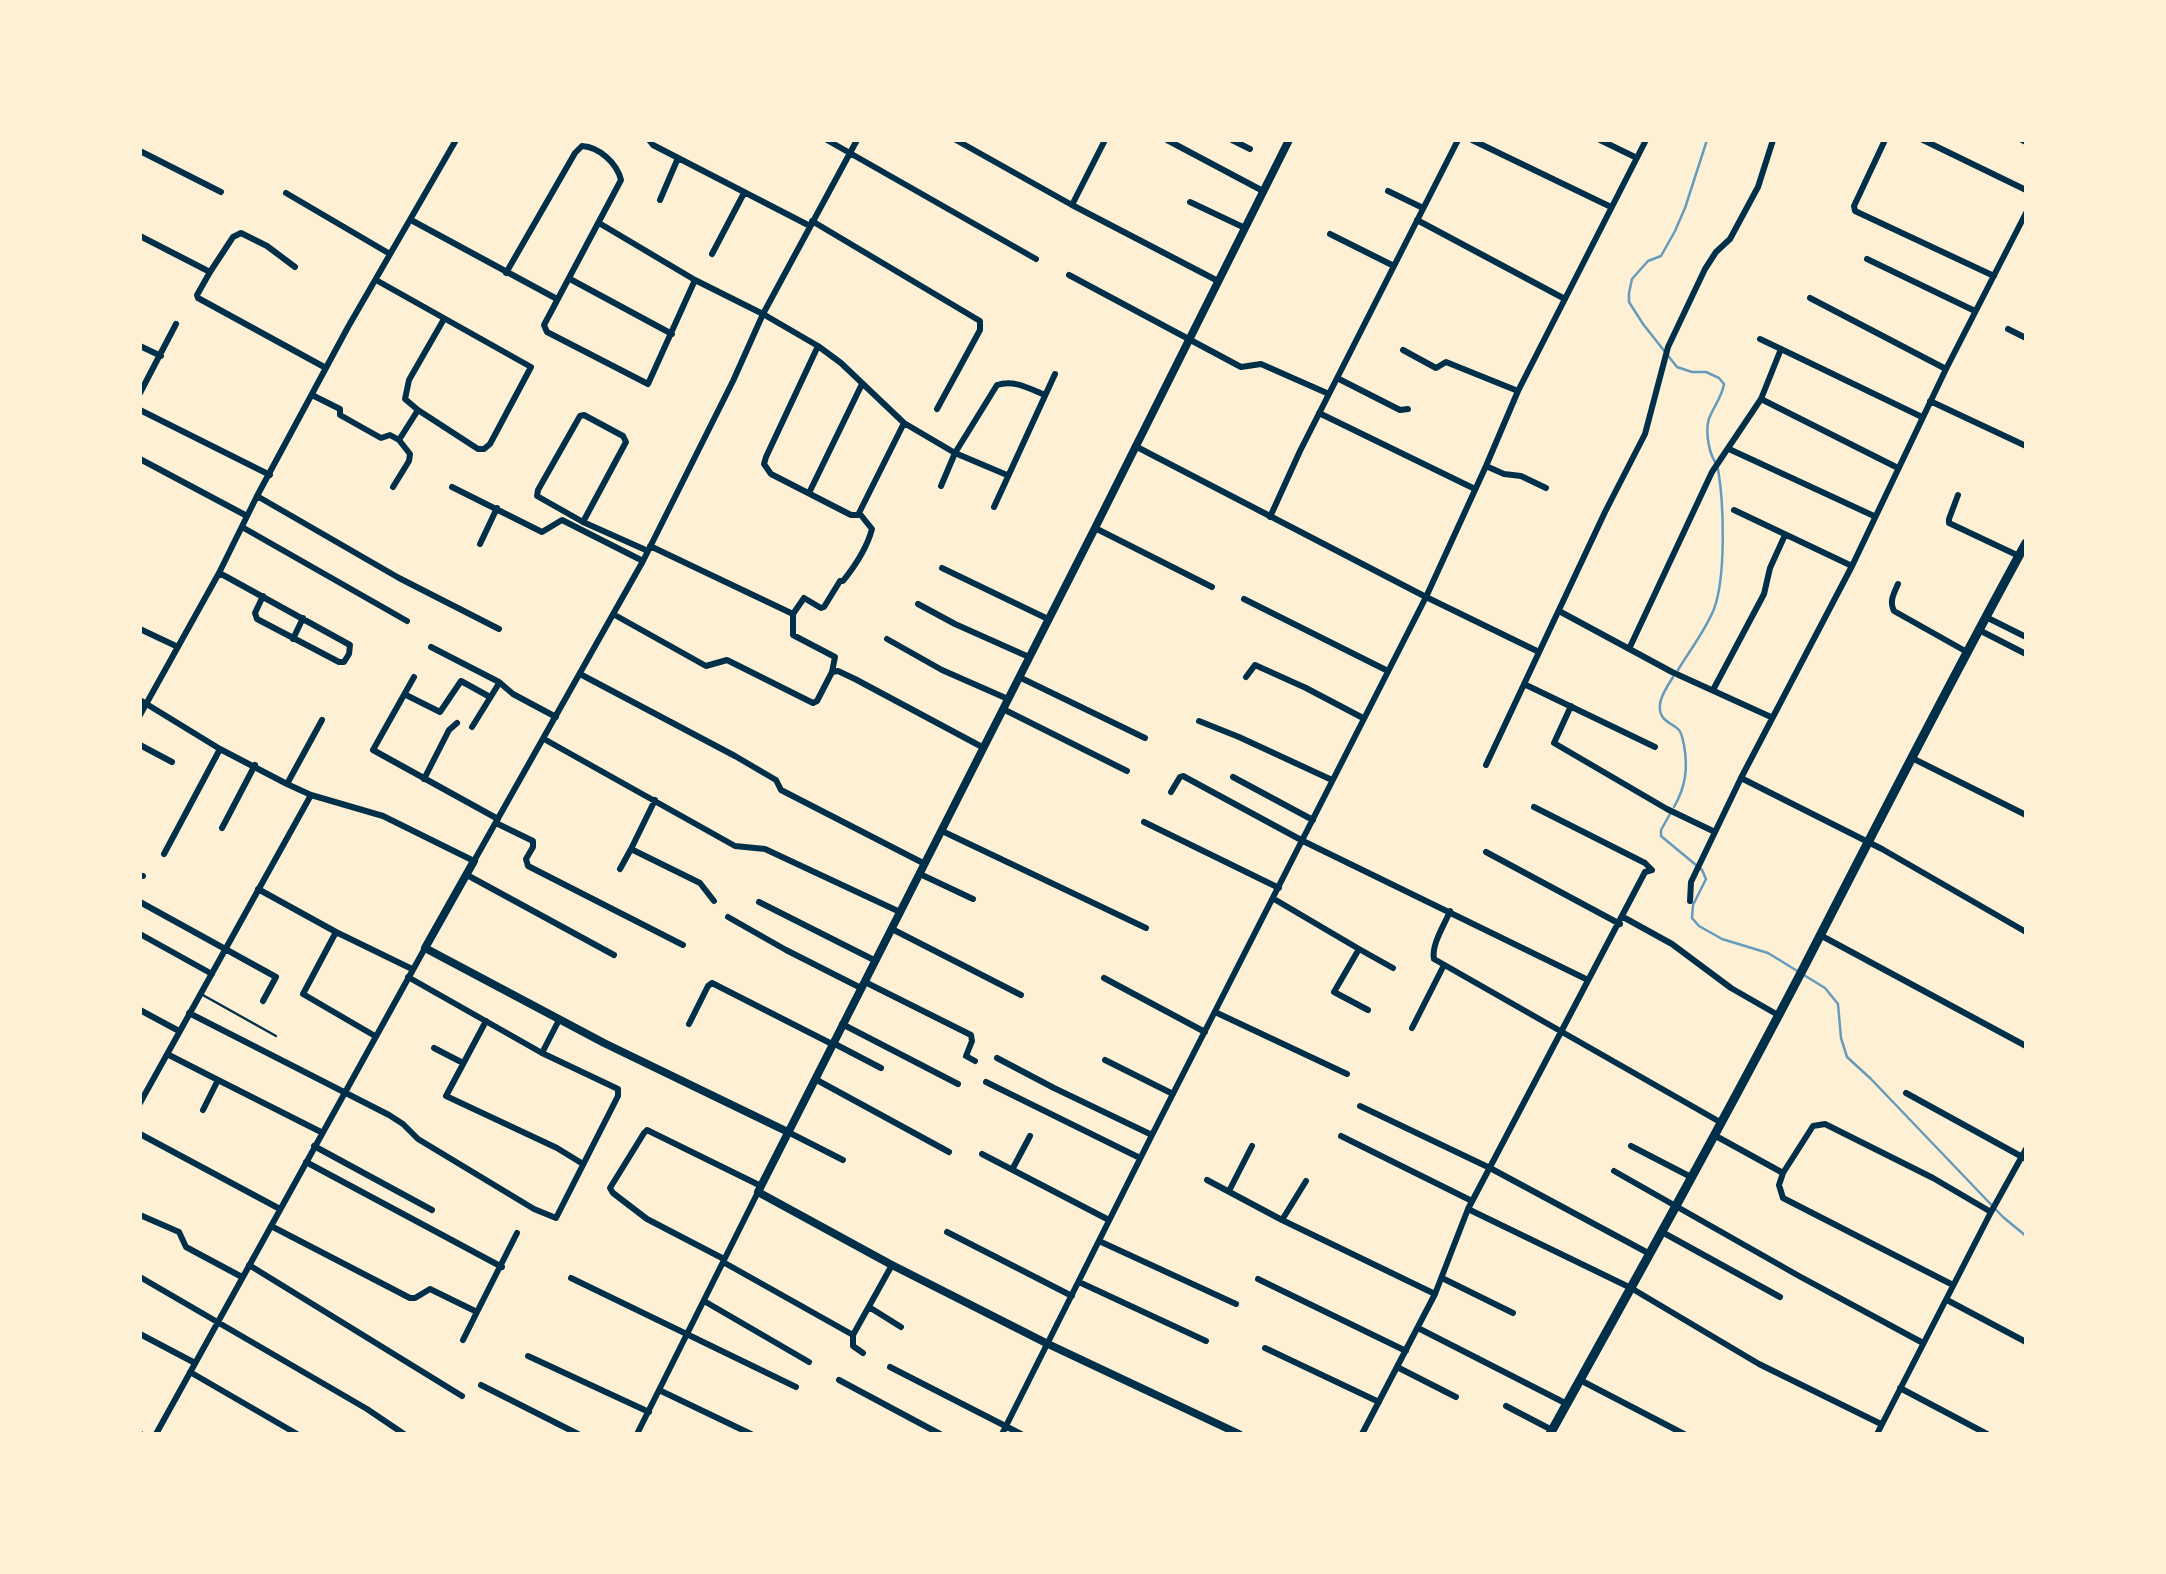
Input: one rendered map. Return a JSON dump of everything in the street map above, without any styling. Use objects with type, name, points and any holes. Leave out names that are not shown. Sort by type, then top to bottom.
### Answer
[{"type":"main road","points":[[1551,1432],[1798,978],[2026,543]]},
{"type":"street","points":[[140,715],[143,702],[219,573],[326,368],[456,140]]},
{"type":"street","points":[[650,140],[653,146],[811,223],[980,321],[980,330],[936,408]]},
{"type":"street","points":[[828,140],[1036,259]]},
{"type":"street","points":[[156,1434],[321,1132],[643,561],[763,314],[858,140]]},
{"type":"street","points":[[956,140],[1072,206],[1218,281]]},
{"type":"street","points":[[1072,206],[1105,140]]},
{"type":"street","points":[[1167,140],[1263,191]]},
{"type":"street","points":[[1232,140],[1250,149]]},
{"type":"street","points":[[637,1434],[1289,140]]},
{"type":"street","points":[[1270,517],[1458,140]]},
{"type":"street","points":[[1472,140],[1611,208]]},
{"type":"street","points":[[1600,140],[1637,158]]},
{"type":"street","points":[[1004,1430],[1426,597],[1518,391],[1646,140]]},
{"type":"street","points":[[1486,765],[1644,434],[1668,348],[1705,268],[1730,239],[1758,187],[1774,140]]},
{"type":"street","points":[[1884,140],[1854,210],[1994,276]]},
{"type":"street","points":[[1923,140],[2026,190]]},
{"type":"street","points":[[506,273],[574,153],[582,146],[596,150],[619,173],[619,186],[544,325],[547,332],[648,384],[695,280]]},
{"type":"street","points":[[140,151],[221,192]]},
{"type":"street","points":[[660,200],[678,158]]},
{"type":"street","points":[[1388,191],[1424,208]]},
{"type":"street","points":[[712,254],[744,192]]},
{"type":"street","points":[[286,193],[390,254]]},
{"type":"street","points":[[1190,202],[1245,228]]},
{"type":"street","points":[[1690,901],[1690,884],[1771,716],[1852,566],[1930,400],[2026,213]]},
{"type":"street","points":[[411,220],[557,300]]},
{"type":"street","points":[[1418,220],[1564,298]]},
{"type":"street","points":[[599,223],[818,346],[842,363],[904,424],[955,453],[1006,475]]},
{"type":"street","points":[[295,267],[267,246],[241,234],[234,236],[197,295],[326,368]]},
{"type":"street","points":[[1330,234],[1394,266]]},
{"type":"street","points":[[140,236],[210,272]]},
{"type":"street","points":[[1867,260],[1976,311]]},
{"type":"street","points":[[1070,275],[1241,367],[1261,364],[1328,394]]},
{"type":"street","points":[[570,279],[672,334]]},
{"type":"street","points":[[376,280],[444,318],[528,365],[530,370],[484,449],[478,449],[406,399],[409,380],[444,318]]},
{"type":"street","points":[[1810,298],[1946,368]]},
{"type":"street","points":[[140,393],[176,324]]},
{"type":"street","points":[[2008,329],[2026,338]]},
{"type":"street","points":[[1760,340],[1922,417]]},
{"type":"street","points":[[140,346],[161,356]]},
{"type":"street","points":[[818,346],[764,464],[771,474],[856,516],[904,424]]},
{"type":"street","points":[[1403,350],[1436,368],[1446,362],[1518,391]]},
{"type":"street","points":[[1629,648],[1712,472],[1761,399],[1781,350]]},
{"type":"street","points":[[994,507],[1055,374]]},
{"type":"street","points":[[1337,378],[1400,410],[1408,408]]},
{"type":"street","points":[[809,493],[862,384]]},
{"type":"street","points":[[941,486],[955,453],[997,385],[1016,384],[1045,395]]},
{"type":"street","points":[[312,395],[340,408],[340,415],[375,435],[390,435],[399,440],[410,454],[409,461],[392,487]]},
{"type":"street","points":[[1761,399],[1898,468]]},
{"type":"street","points":[[1930,400],[2026,446]]},
{"type":"street","points":[[140,410],[270,475]]},
{"type":"street","points":[[399,440],[418,410]]},
{"type":"street","points":[[1319,413],[1475,489]]},
{"type":"street","points":[[583,522],[626,442],[584,415],[580,416],[538,498],[583,522],[793,614]]},
{"type":"street","points":[[1135,446],[1539,652]]},
{"type":"street","points":[[1729,449],[1874,516]]},
{"type":"street","points":[[140,459],[247,516]]},
{"type":"street","points":[[1486,466],[1546,488]]},
{"type":"street","points":[[452,486],[542,532],[562,520],[643,561]]},
{"type":"street","points":[[1958,495],[1949,523],[2019,556]]},
{"type":"street","points":[[257,496],[499,629]]},
{"type":"street","points":[[480,544],[496,508]]},
{"type":"street","points":[[1734,510],[1852,566]]},
{"type":"street","points":[[613,614],[706,666],[727,660],[813,703],[832,672],[834,656],[793,635],[793,614],[804,598],[824,607],[854,567],[872,529],[860,514]]},
{"type":"street","points":[[242,527],[407,621]]},
{"type":"street","points":[[1095,528],[1212,587]]},
{"type":"street","points":[[1712,690],[1764,594],[1770,568],[1785,536]]},
{"type":"street","points":[[942,568],[1048,619]]},
{"type":"street","points":[[219,573],[262,596],[350,645],[348,659],[339,662],[257,619],[254,613],[262,596]]},
{"type":"street","points":[[1898,584],[1892,598],[1894,611],[1967,652]]},
{"type":"street","points":[[1244,599],[1388,670]]},
{"type":"street","points":[[918,604],[1028,657]]},
{"type":"street","points":[[1559,611],[1676,674],[1771,716]]},
{"type":"street","points":[[1986,616],[2026,637]]},
{"type":"street","points":[[293,640],[302,618]]},
{"type":"street","points":[[140,629],[178,646]]},
{"type":"street","points":[[1979,630],[2026,654]]},
{"type":"street","points":[[888,639],[942,670],[1008,699]]},
{"type":"street","points":[[431,647],[556,717]]},
{"type":"street","points":[[1246,677],[1256,665],[1363,718]]},
{"type":"street","points":[[832,672],[855,679],[984,748]]},
{"type":"street","points":[[580,674],[735,756],[776,780],[780,790],[925,864]]},
{"type":"street","points":[[414,677],[373,750],[533,841],[526,859],[528,866],[683,946]]},
{"type":"street","points":[[1019,678],[1145,738]]},
{"type":"street","points":[[406,695],[440,712],[461,681],[490,697]]},
{"type":"street","points":[[1524,684],[1655,747]]},
{"type":"street","points":[[472,726],[498,685]]},
{"type":"street","points":[[143,702],[287,784],[384,816],[474,861]]},
{"type":"street","points":[[1571,706],[1554,743],[1715,832]]},
{"type":"street","points":[[1003,709],[1127,771]]},
{"type":"street","points":[[287,784],[322,720]]},
{"type":"street","points":[[424,779],[457,722]]},
{"type":"street","points":[[1199,722],[1332,780]]},
{"type":"street","points":[[544,739],[734,846],[765,849],[900,912]]},
{"type":"street","points":[[140,745],[172,762]]},
{"type":"street","points":[[164,854],[220,749]]},
{"type":"street","points":[[1912,758],[2026,815]]},
{"type":"street","points":[[222,828],[254,766]]},
{"type":"street","points":[[1171,792],[1183,776],[1304,841],[1588,980]]},
{"type":"street","points":[[1233,777],[1313,820]]},
{"type":"street","points":[[1741,778],[1882,849],[2026,932]]},
{"type":"street","points":[[140,1104],[311,795]]},
{"type":"street","points":[[620,869],[655,800]]},
{"type":"street","points":[[1362,1434],[1442,1278],[1470,1206],[1645,872],[1652,870],[1534,807]]},
{"type":"street","points":[[1144,822],[1279,888]]},
{"type":"street","points":[[942,831],[1146,928]]},
{"type":"street","points":[[631,849],[700,883],[714,901]]},
{"type":"street","points":[[1486,852],[1672,944],[1731,988],[1778,1015]]},
{"type":"street","points":[[920,874],[974,899]]},
{"type":"street","points":[[467,875],[614,954]]},
{"type":"street","points":[[189,1014],[396,1119],[418,1139],[550,1217],[558,1216],[618,1089],[542,1053],[258,889]]},
{"type":"street","points":[[1274,898],[1393,968]]},
{"type":"street","points":[[140,902],[276,978],[264,1001]]},
{"type":"street","points":[[759,902],[876,961]]},
{"type":"street","points":[[1450,911],[1432,955],[1434,959],[1720,1122]]},
{"type":"street","points":[[728,916],[786,950],[970,1034],[972,1041],[966,1056],[976,1061]]},
{"type":"street","points":[[892,928],[1021,996]]},
{"type":"street","points":[[336,932],[303,994],[375,1036]]},
{"type":"street","points":[[140,934],[212,974]]},
{"type":"street","points":[[1820,935],[2026,1046]]},
{"type":"street","points":[[425,948],[559,1020],[843,1160]]},
{"type":"street","points":[[1359,950],[1334,992],[1368,1010]]},
{"type":"street","points":[[1412,1028],[1444,965]]},
{"type":"street","points":[[1104,978],[1205,1032]]},
{"type":"street","points":[[689,1024],[712,983],[881,1068]]},
{"type":"street","points":[[140,1010],[179,1030]]},
{"type":"street","points":[[1215,1012],[1347,1074]]},
{"type":"street","points":[[542,1053],[559,1020]]},
{"type":"street","points":[[486,1021],[446,1096],[583,1164]]},
{"type":"street","points":[[842,1024],[958,1084]]},
{"type":"street","points":[[434,1048],[464,1063]]},
{"type":"street","points":[[166,1054],[321,1132]]},
{"type":"street","points":[[997,1058],[1152,1135]]},
{"type":"street","points":[[1105,1060],[1173,1094]]},
{"type":"street","points":[[816,1079],[949,1152]]},
{"type":"street","points":[[202,1110],[218,1080]]},
{"type":"street","points":[[986,1082],[1140,1158]]},
{"type":"street","points":[[1877,1434],[1994,1207],[2025,1155],[1906,1093]]},
{"type":"street","points":[[1360,1106],[1490,1168],[1650,1254]]},
{"type":"street","points":[[1954,1284],[1783,1198],[1779,1185],[1783,1172],[1813,1126],[1825,1124],[1994,1207]]},
{"type":"street","points":[[853,1335],[646,1219],[612,1193],[610,1188],[644,1132],[648,1130],[759,1189],[892,1265],[1239,1434]]},
{"type":"street","points":[[140,1134],[280,1209]]},
{"type":"street","points":[[1714,1135],[1783,1172]]},
{"type":"street","points":[[1013,1168],[1030,1136]]},
{"type":"street","points":[[1341,1136],[1631,1288],[1759,1364],[1881,1424]]},
{"type":"street","points":[[314,1146],[432,1210]]},
{"type":"street","points":[[1229,1191],[1252,1146]]},
{"type":"street","points":[[1631,1146],[1691,1177]]},
{"type":"street","points":[[982,1154],[1109,1220]]},
{"type":"street","points":[[306,1162],[502,1267]]},
{"type":"street","points":[[1614,1170],[1922,1344]]},
{"type":"street","points":[[1207,1180],[1434,1294]]},
{"type":"street","points":[[1282,1220],[1306,1181]]},
{"type":"street","points":[[140,1215],[179,1232],[186,1247],[242,1277]]},
{"type":"street","points":[[271,1226],[410,1298],[430,1289],[477,1312]]},
{"type":"street","points":[[947,1232],[1072,1296]]},
{"type":"street","points":[[1662,1232],[1780,1298]]},
{"type":"street","points":[[464,1340],[517,1234]]},
{"type":"street","points":[[1098,1241],[1236,1304]]},
{"type":"street","points":[[249,1265],[462,1396]]},
{"type":"street","points":[[863,1353],[853,1346],[853,1335],[892,1265]]},
{"type":"street","points":[[140,1277],[404,1434]]},
{"type":"street","points":[[571,1278],[796,1387]]},
{"type":"street","points":[[1442,1278],[1513,1313]]},
{"type":"street","points":[[1258,1280],[1406,1351]]},
{"type":"street","points":[[1079,1282],[1206,1341]]},
{"type":"street","points":[[1946,1300],[2026,1342]]},
{"type":"street","points":[[704,1301],[808,1362]]},
{"type":"street","points":[[869,1307],[901,1327]]},
{"type":"street","points":[[1418,1328],[1566,1404]]},
{"type":"street","points":[[140,1334],[195,1363]]},
{"type":"street","points":[[1265,1348],[1379,1402]]},
{"type":"street","points":[[528,1356],[649,1412]]},
{"type":"street","points":[[890,1367],[1004,1430],[1022,1434]]},
{"type":"street","points":[[1397,1367],[1456,1397]]},
{"type":"street","points":[[190,1372],[297,1434]]},
{"type":"street","points":[[840,1380],[940,1434]]},
{"type":"street","points":[[1580,1380],[1684,1434]]},
{"type":"street","points":[[481,1385],[578,1434]]},
{"type":"street","points":[[1900,1388],[1988,1434]]},
{"type":"street","points":[[659,1390],[751,1434]]},
{"type":"street","points":[[1506,1406],[1551,1432]]},
{"type":"lane","points":[[200,993],[276,1036]]},
{"type":"waterway","points":[[1707,140],[1675,231],[1661,256],[1648,261],[1632,279],[1629,302],[1677,367],[1706,372],[1724,384],[1708,425],[1715,462]]},
{"type":"waterway","points":[[1678,670],[1706,625],[1718,595],[1723,540],[1718,469]]},
{"type":"waterway","points":[[1673,677],[1660,709],[1664,719],[1680,732],[1684,745],[1685,777],[1674,807]]},
{"type":"waterway","points":[[1670,814],[1661,836],[1702,870],[1706,879],[1693,905],[1692,918],[1722,939],[1768,953],[1825,988],[1838,1004],[1847,1057],[2026,1236]]}]
